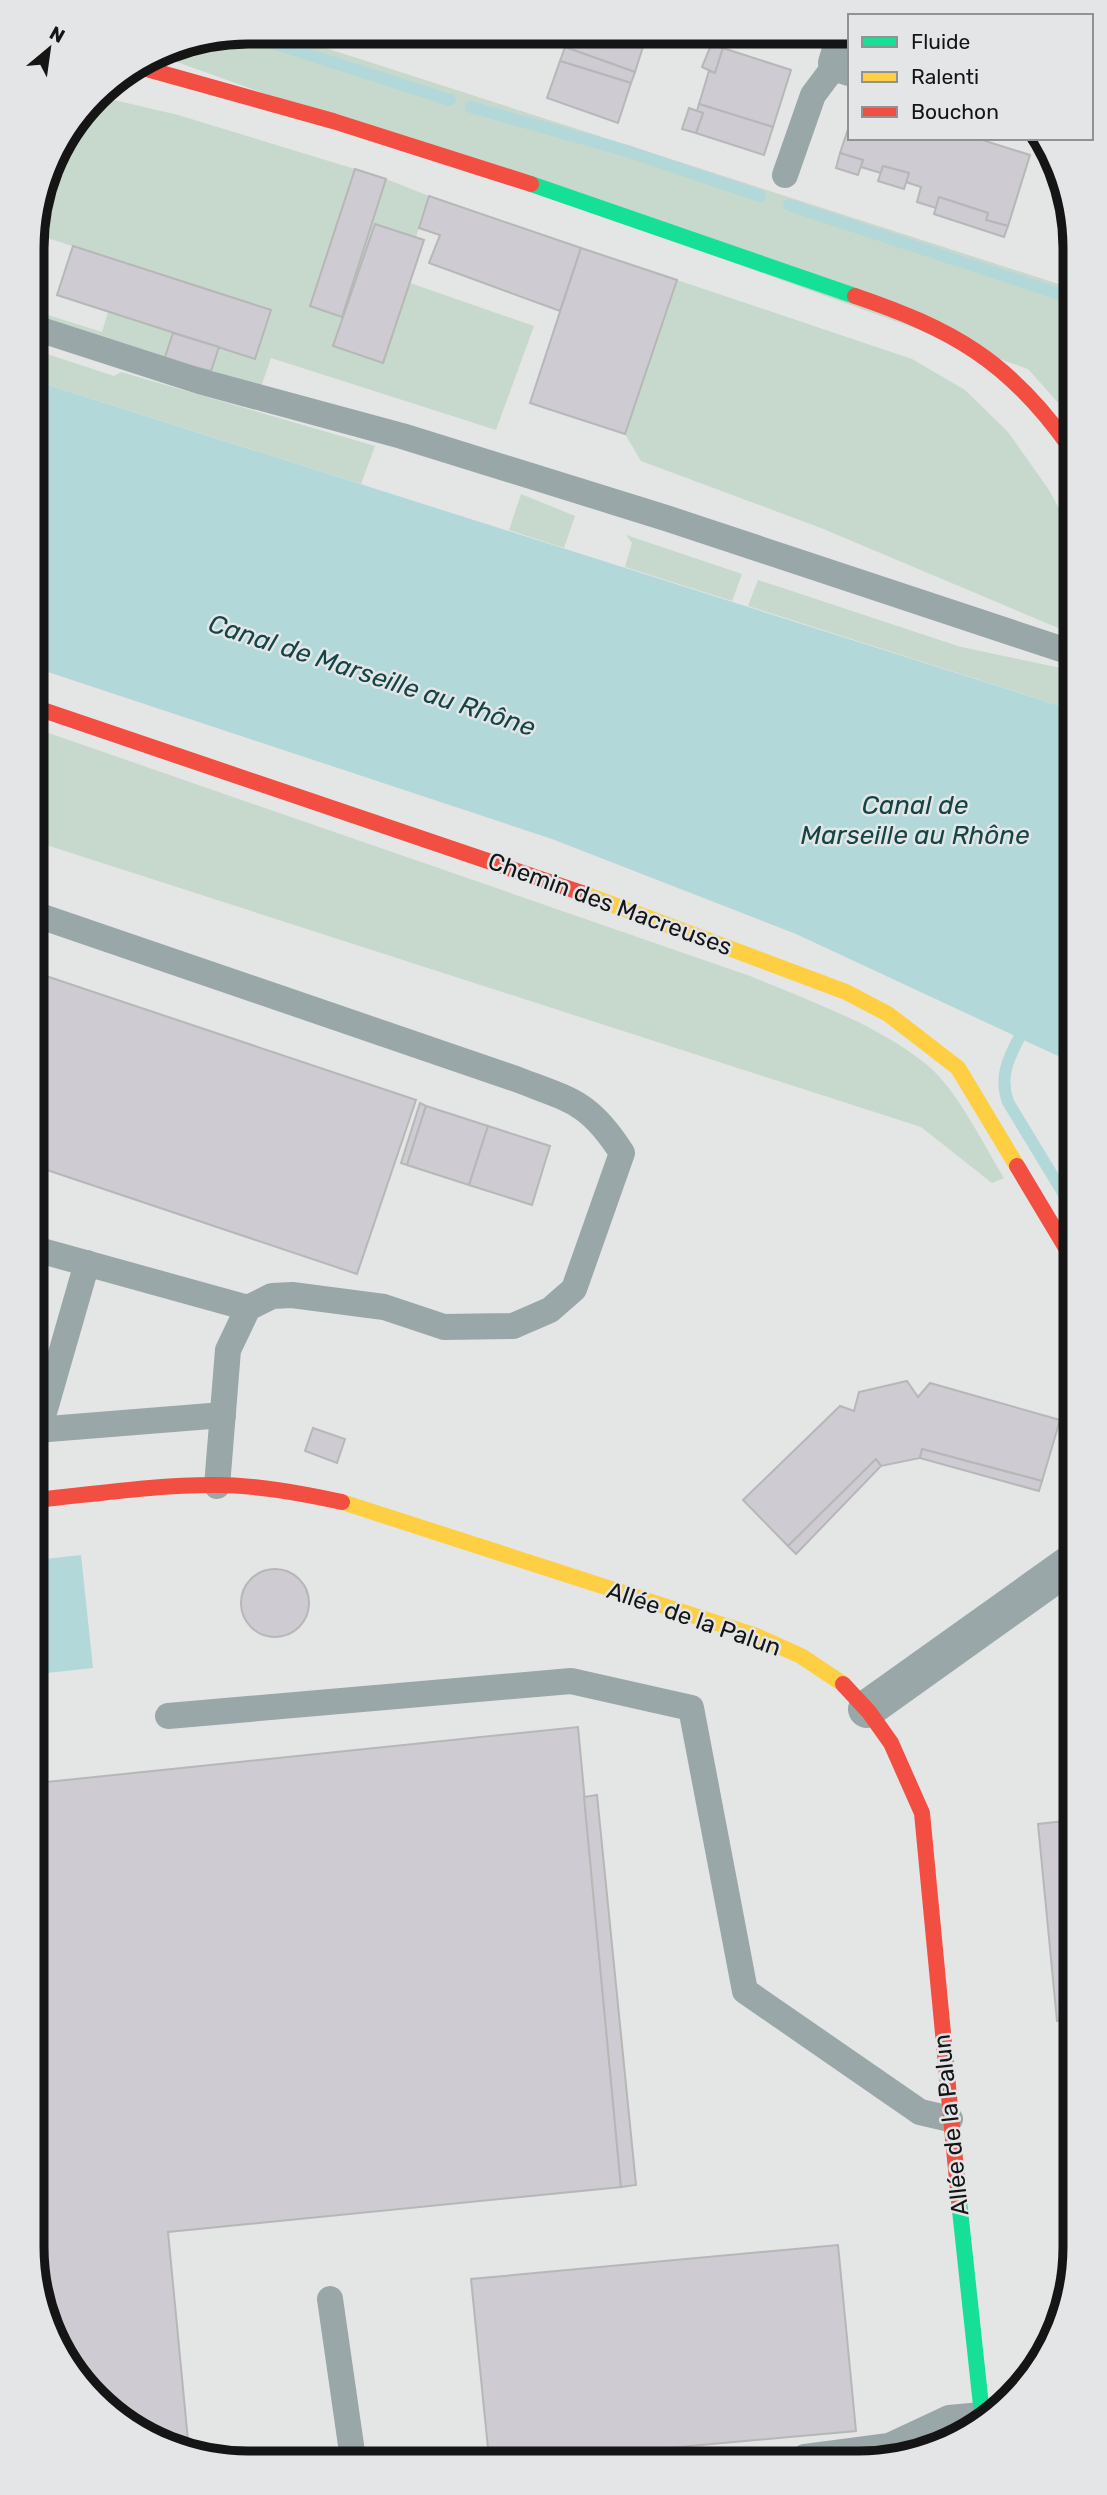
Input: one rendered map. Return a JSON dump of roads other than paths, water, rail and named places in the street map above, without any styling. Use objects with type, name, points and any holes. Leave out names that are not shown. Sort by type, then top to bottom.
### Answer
[{"type":"street","points":[[149,69],[316,114],[444,155],[917,317],[955,336],[1013,377],[1063,439]]},
{"type":"street","name":"Chemin des Macreuses","points":[[44,710],[513,867],[846,992],[888,1014],[927,1041],[958,1068],[1063,1243]]},
{"type":"street","name":"Allée de la Palun","points":[[44,1499],[217,1486],[299,1493],[359,1506],[768,1641],[840,1682],[867,1709],[897,1752],[922,1813],[950,2119],[981,2411]]},
{"type":"street","points":[[867,1709],[1063,1569]]},
{"type":"lane","points":[[785,175],[813,95],[844,55]]},
{"type":"lane","points":[[44,331],[199,381],[402,436],[669,519],[1063,650]]},
{"type":"lane","points":[[44,917],[503,1074],[582,1105],[606,1128],[622,1153],[574,1289],[550,1310],[513,1326],[444,1327],[384,1307],[292,1295],[272,1296],[248,1308],[228,1350],[217,1486]]},
{"type":"lane","points":[[44,1251],[248,1308]]},
{"type":"lane","points":[[44,1407],[88,1263]]},
{"type":"lane","points":[[44,1429],[223,1415]]},
{"type":"lane","points":[[168,1716],[571,1681],[691,1708],[745,1991],[920,2112],[950,2119]]},
{"type":"lane","points":[[330,2300],[352,2451]]},
{"type":"lane","points":[[848,2451],[890,2446],[948,2418],[970,2419]]},
{"type":"water","name":"Canal de Marseille au Rhône","points":[[44,384],[1063,707],[1063,1058],[796,934],[552,839],[44,671]]},
{"type":"water","points":[[81,1555],[93,1668],[44,1673],[44,1559]]},
{"type":"waterway","points":[[275,44],[450,100]]},
{"type":"waterway","points":[[471,107],[627,151],[760,196]]},
{"type":"waterway","points":[[789,205],[1063,295]]},
{"type":"waterway","points":[[1026,1024],[1005,1071],[1005,1091],[1008,1102],[1063,1193]]}]
